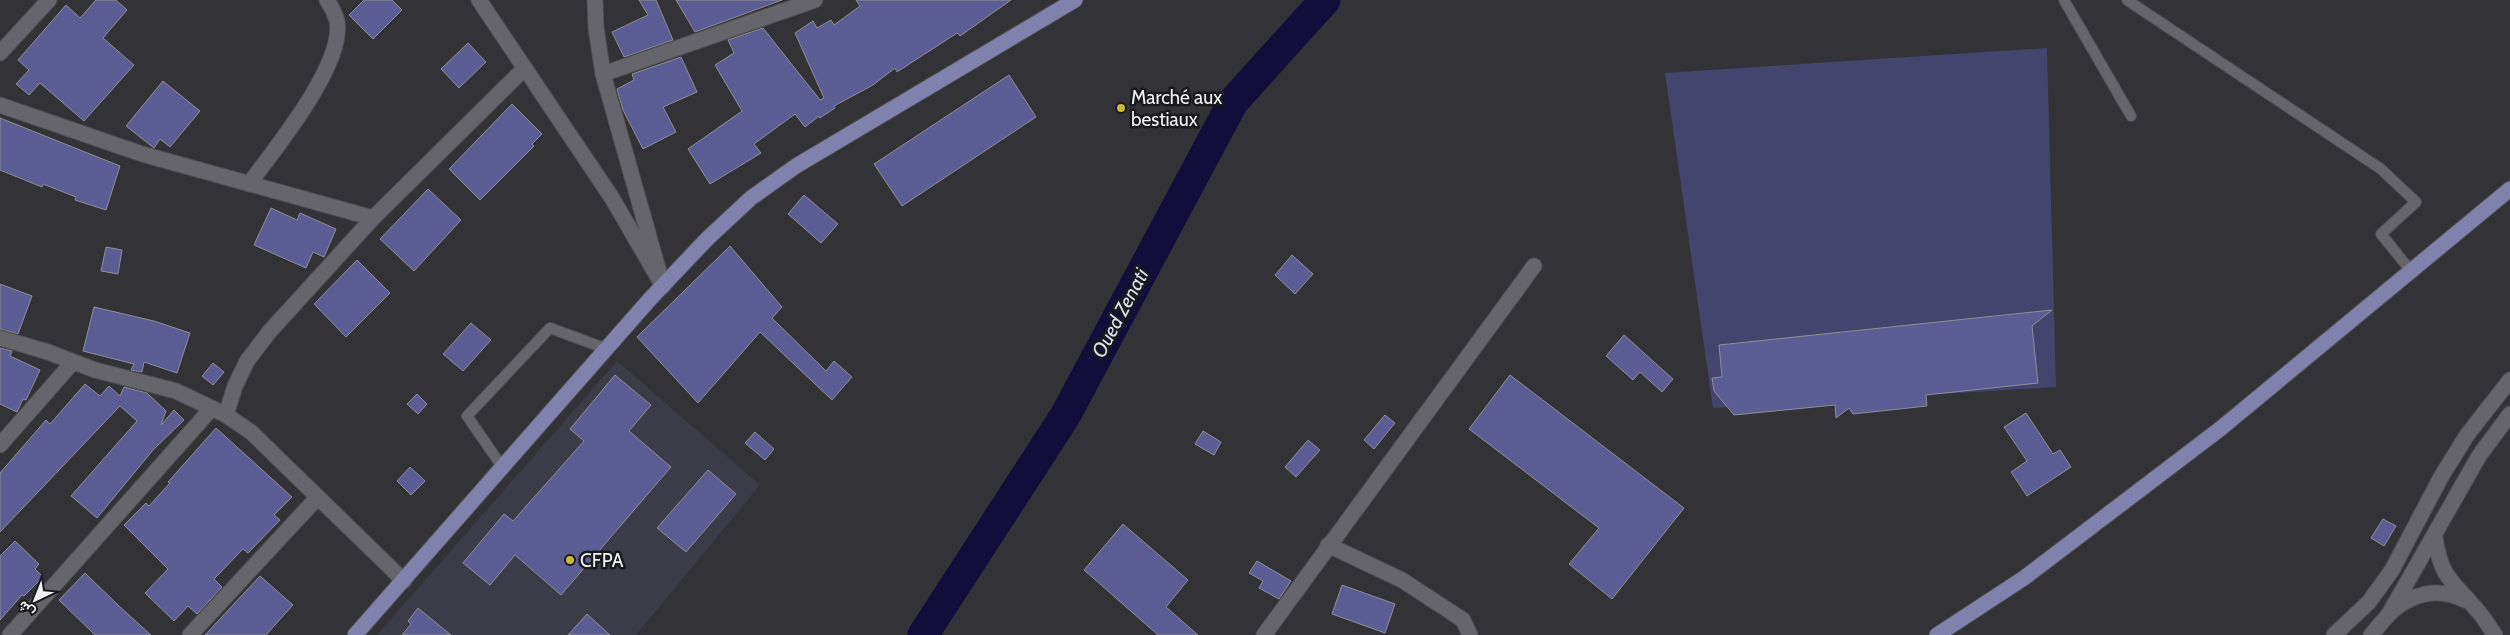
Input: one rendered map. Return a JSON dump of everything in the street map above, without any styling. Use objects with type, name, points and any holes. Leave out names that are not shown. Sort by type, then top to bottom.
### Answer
[{"type":"main road","points":[[356,635],[663,286],[708,238],[751,198],[796,166],[1075,0]]},
{"type":"main road","points":[[1937,635],[2024,578],[2220,429],[2510,189]]},
{"type":"street","points":[[0,53],[49,0]]},
{"type":"street","points":[[249,184],[298,117],[324,75],[334,45],[337,22],[327,0]]},
{"type":"street","points":[[479,0],[612,198],[663,286]]},
{"type":"street","points":[[595,0],[596,28],[603,74],[663,286]]},
{"type":"street","points":[[603,74],[815,0]]},
{"type":"street","points":[[10,635],[219,411],[235,386],[247,361],[270,331],[373,218],[524,69]]},
{"type":"street","points":[[0,104],[142,154],[373,218]]},
{"type":"street","points":[[1264,635],[1534,266]]},
{"type":"street","points":[[0,338],[95,370],[176,391],[219,411],[251,432],[404,581]]},
{"type":"street","points":[[0,445],[73,362]]},
{"type":"street","points":[[2334,635],[2369,602],[2392,570],[2441,477],[2467,435],[2510,380]]},
{"type":"street","points":[[2371,635],[2389,614],[2435,537],[2479,456],[2510,414]]},
{"type":"street","points":[[190,635],[318,497]]},
{"type":"street","points":[[2435,537],[2438,556],[2445,573],[2455,588],[2469,601],[2495,635]]},
{"type":"street","points":[[1328,545],[1402,580],[1463,620],[1470,635]]},
{"type":"street","points":[[2389,614],[2413,597],[2426,593],[2441,592],[2469,601]]},
{"type":"lane","points":[[2064,0],[2131,116]]},
{"type":"lane","points":[[2127,0],[2381,169],[2416,202],[2381,234],[2411,271]]},
{"type":"lane","points":[[503,468],[467,416],[550,328],[607,349]]},
{"type":"shaded area","points":[[2047,48],[2056,387],[1713,408],[1665,73]]},
{"type":"shaded area","name":"CFPA","points":[[617,361],[760,485],[636,635],[377,635]]},
{"type":"building","points":[[96,0],[116,0],[127,10],[103,38],[134,65],[84,121],[40,83],[29,95],[16,84],[29,70],[18,60],[66,5],[80,18]]},
{"type":"building","points":[[364,0],[392,0],[402,10],[373,39],[349,15]]},
{"type":"building","points":[[639,0],[656,0],[673,40],[624,57],[612,32],[648,15]]},
{"type":"building","points":[[676,0],[782,0],[695,32]]},
{"type":"building","points":[[856,0],[1011,0],[960,36],[957,33],[897,72],[895,68],[873,85],[834,106],[835,108],[820,118],[819,116],[805,127],[795,114],[754,144],[761,153],[710,184],[688,149],[742,111],[715,65],[734,53],[728,40],[763,28],[820,100],[824,98],[795,33],[813,21],[817,28],[831,20],[834,25],[860,6]]},
{"type":"building","points":[[468,43],[486,62],[459,88],[441,69]]},
{"type":"building","points":[[681,57],[697,92],[663,107],[676,132],[643,149],[623,110],[617,89],[634,80],[632,74]]},
{"type":"building","points":[[1009,75],[1036,117],[902,206],[874,164]]},
{"type":"building","points":[[163,81],[200,111],[170,147],[160,139],[154,148],[126,126]]},
{"type":"building","points":[[512,104],[542,134],[532,144],[534,146],[480,200],[449,169]]},
{"type":"building","points":[[0,118],[120,166],[106,210],[75,200],[76,197],[43,184],[42,187],[0,170]]},
{"type":"building","points":[[428,189],[461,220],[414,271],[380,239]]},
{"type":"building","points":[[804,195],[838,224],[821,243],[788,214]]},
{"type":"building","points":[[271,208],[297,220],[300,213],[336,229],[324,257],[313,252],[306,268],[254,245]]},
{"type":"building","points":[[730,246],[782,307],[772,318],[826,371],[834,361],[852,377],[832,400],[760,332],[698,403],[637,337]]},
{"type":"building","points":[[106,247],[122,250],[118,274],[101,271]]},
{"type":"building","points":[[1292,255],[1313,274],[1295,294],[1275,275]]},
{"type":"building","points":[[357,260],[390,293],[346,337],[314,304]]},
{"type":"building","points":[[0,284],[32,296],[18,334],[0,329]]},
{"type":"building","points":[[94,307],[154,321],[190,333],[177,373],[144,362],[142,372],[131,370],[134,364],[83,351]]},
{"type":"building","points":[[2052,310],[2032,326],[2038,383],[1926,395],[1927,406],[1853,414],[1849,408],[1836,418],[1835,405],[1734,415],[1714,391],[1712,378],[1722,377],[1719,345]]},
{"type":"building","points":[[471,323],[491,340],[463,371],[443,354]]},
{"type":"building","points":[[1624,335],[1673,379],[1662,392],[1640,372],[1633,380],[1606,356]]},
{"type":"building","points":[[0,348],[12,351],[10,356],[40,370],[26,400],[23,399],[17,412],[0,404]]},
{"type":"building","points":[[213,363],[224,372],[213,385],[202,376]]},
{"type":"building","points":[[615,375],[651,405],[629,431],[671,467],[561,595],[515,555],[490,585],[463,563],[504,514],[513,521],[584,441],[570,429]]},
{"type":"building","points":[[1510,375],[1684,508],[1612,599],[1569,564],[1599,528],[1469,429]]},
{"type":"building","points":[[85,384],[100,396],[109,386],[120,396],[124,387],[147,393],[166,411],[161,425],[174,410],[184,420],[153,450],[97,518],[71,496],[137,421],[120,406],[0,532],[0,473],[46,420],[50,424]]},
{"type":"building","points":[[417,394],[427,404],[418,414],[407,404]]},
{"type":"building","points":[[2026,413],[2053,454],[2060,450],[2071,467],[2027,496],[2011,472],[2027,461],[2004,427]]},
{"type":"building","points":[[1385,415],[1395,423],[1374,449],[1364,440]]},
{"type":"building","points":[[216,428],[292,497],[274,515],[280,520],[248,553],[243,549],[214,579],[222,587],[197,614],[188,606],[174,621],[145,593],[168,569],[124,525],[146,503],[149,506]]},
{"type":"building","points":[[1203,431],[1221,442],[1214,455],[1195,444]]},
{"type":"building","points":[[755,432],[774,449],[765,460],[745,443]]},
{"type":"building","points":[[1308,440],[1320,450],[1296,477],[1285,467]]},
{"type":"building","points":[[410,467],[425,481],[411,495],[397,481]]},
{"type":"building","points":[[708,470],[736,494],[686,552],[657,528]]},
{"type":"building","points":[[2383,519],[2396,526],[2384,546],[2371,538]]},
{"type":"building","points":[[1123,524],[1188,580],[1166,607],[1198,635],[1158,635],[1084,570]]},
{"type":"building","points":[[15,541],[39,564],[35,569],[43,577],[24,596],[22,595],[0,620],[0,556]]},
{"type":"building","points":[[1257,561],[1291,581],[1279,599],[1259,588],[1263,581],[1249,573]]},
{"type":"building","points":[[85,573],[151,635],[95,635],[59,600]]},
{"type":"building","points":[[260,576],[293,605],[266,635],[205,635]]},
{"type":"building","points":[[1342,585],[1395,604],[1385,633],[1332,614]]},
{"type":"building","points":[[418,608],[451,635],[402,635],[411,624],[408,621]]},
{"type":"building","points":[[587,614],[610,635],[568,635]]},
{"type":"waterway","name":"Oued Zenati","points":[[923,635],[1065,416],[1233,102],[1325,0]]},
{"type":"place","name":"Marché aux bestiaux","points":[[1121,108]]},
{"type":"place","name":"CFPA","points":[[570,560]]}]
